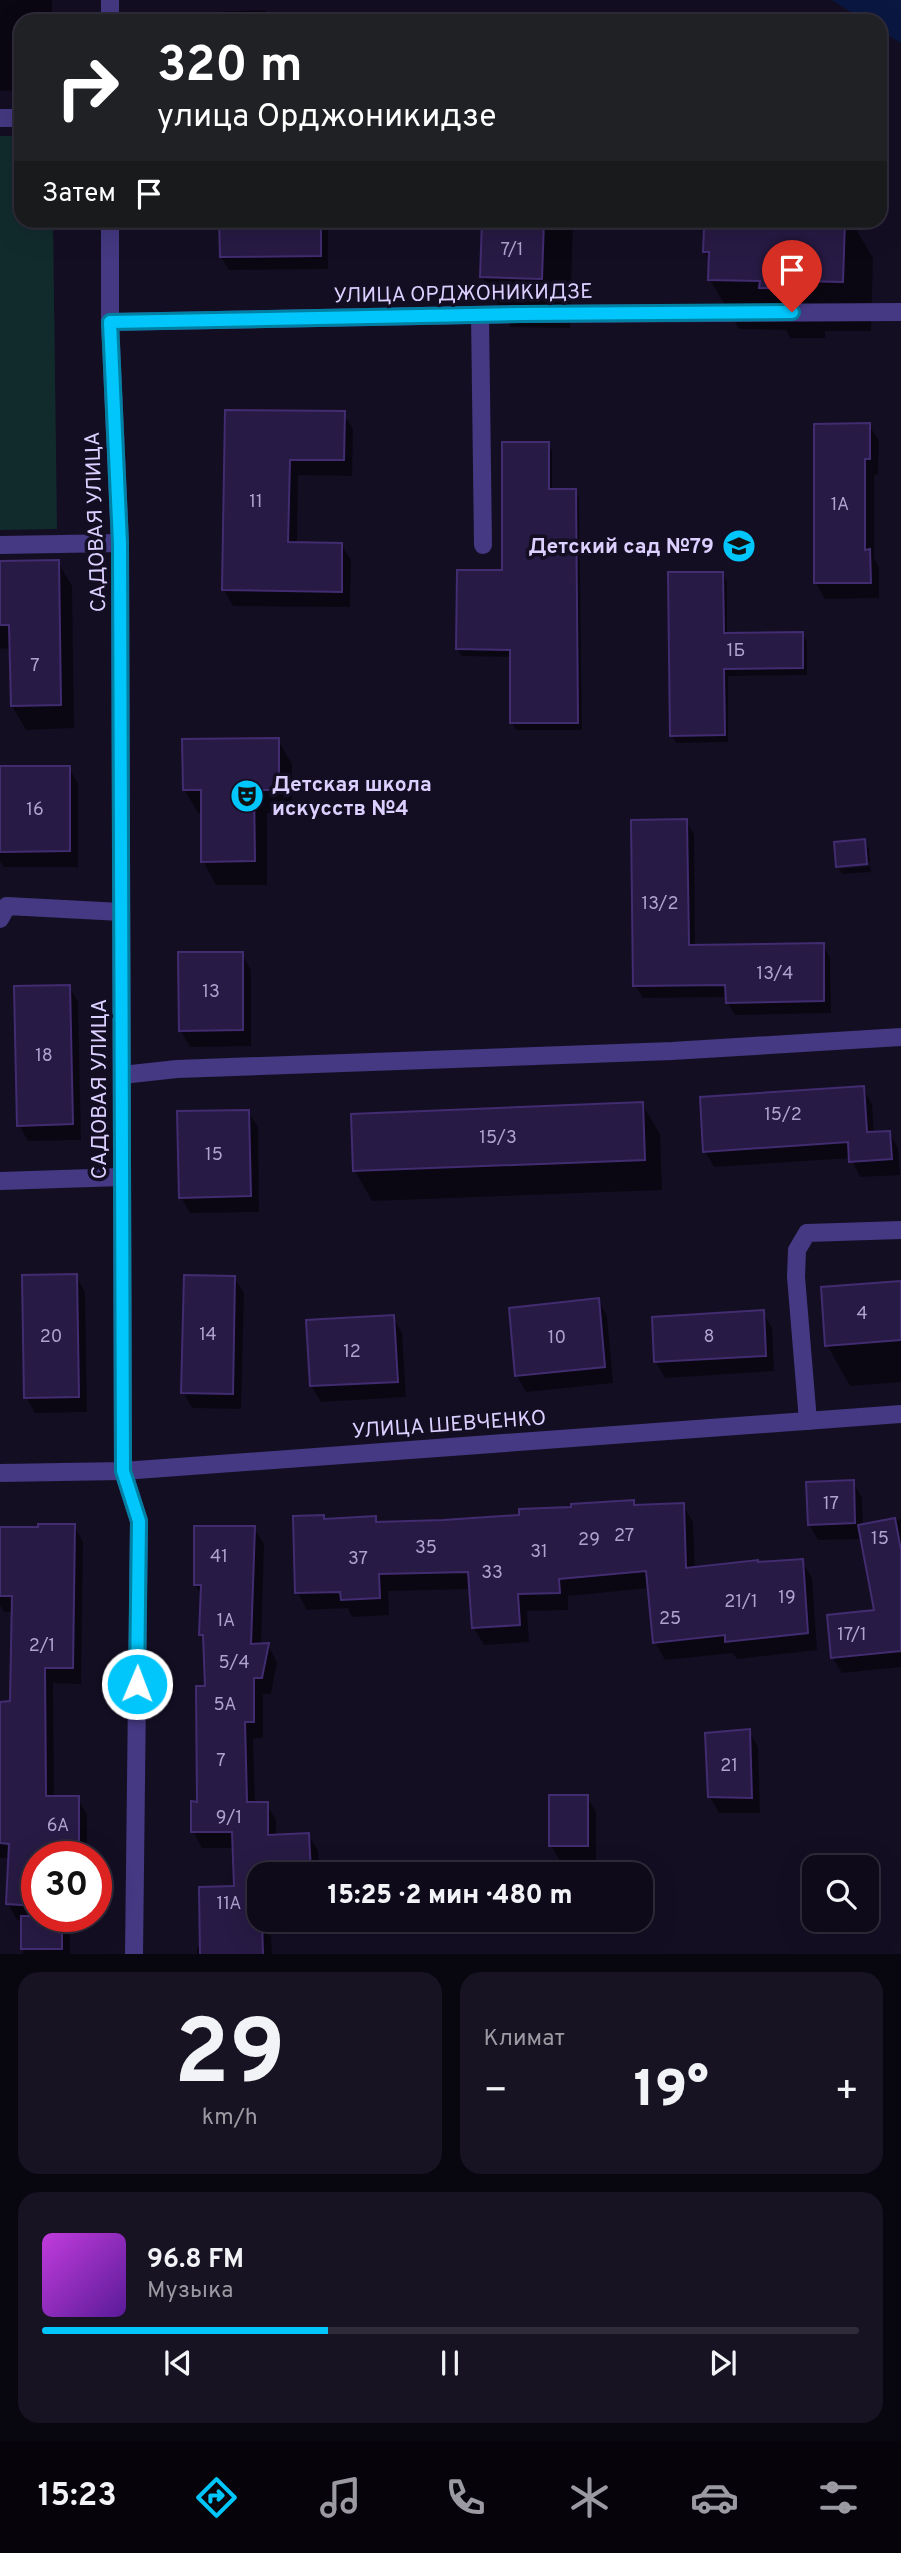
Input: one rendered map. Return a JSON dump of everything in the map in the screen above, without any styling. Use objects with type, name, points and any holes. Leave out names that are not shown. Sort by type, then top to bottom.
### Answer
[{"type":"street","name":"САДОВАЯ УЛИЦА","points":[[110,228],[110,322],[120,543],[123,1471],[139,1521],[134,1954]]},
{"type":"street","name":"УЛИЦА ОРДЖОНИКИДЗЕ","points":[[110,322],[480,315],[901,312]]},
{"type":"street","points":[[480,315],[484,545]]},
{"type":"street","points":[[0,545],[120,543]]},
{"type":"street","points":[[0,919],[7,906],[121,912]]},
{"type":"street","points":[[122,1075],[177,1069],[672,1051],[901,1037]]},
{"type":"street","points":[[0,1181],[122,1177]]},
{"type":"street","points":[[808,1421],[796,1277],[797,1250],[807,1233],[901,1230]]},
{"type":"street","name":"УЛИЦА ШЕВЧЕНКО","points":[[0,1473],[123,1471],[901,1414]]},
{"type":"green space","points":[[0,136],[14,136],[14,228],[53,228],[57,529],[0,530]]},
{"type":"water","points":[[832,0],[901,0],[901,43],[887,34],[887,14],[854,14]]},
{"type":"building","points":[[219,228],[321,228],[321,256],[220,257]]},
{"type":"building","points":[[482,228],[544,228],[542,279],[480,277]]},
{"type":"building","points":[[704,228],[845,228],[843,282],[797,281],[797,289],[759,288],[760,281],[708,280],[709,252],[703,252]]},
{"type":"building","points":[[225,410],[345,411],[344,460],[290,460],[288,542],[342,543],[342,592],[222,590]]},
{"type":"building","points":[[870,423],[870,459],[865,459],[865,550],[870,549],[871,583],[814,583],[814,424]]},
{"type":"building","points":[[502,442],[549,442],[549,489],[576,489],[578,723],[510,723],[510,650],[456,649],[457,570],[502,570]]},
{"type":"building","points":[[59,560],[61,705],[11,706],[9,625],[0,625],[0,561]]},
{"type":"building","points":[[668,572],[723,572],[724,633],[803,632],[803,668],[724,669],[725,735],[670,736]]},
{"type":"building","points":[[279,738],[279,790],[254,790],[255,861],[201,862],[201,790],[183,790],[182,739]]},
{"type":"building","points":[[0,766],[70,766],[70,851],[0,852]]},
{"type":"building","points":[[687,819],[689,945],[824,943],[824,1001],[726,1003],[725,985],[633,986],[631,820]]},
{"type":"building","points":[[865,839],[867,864],[836,867],[834,842]]},
{"type":"building","points":[[178,952],[243,952],[243,1030],[179,1031]]},
{"type":"building","points":[[70,985],[73,1124],[17,1126],[14,986]]},
{"type":"building","points":[[864,1086],[867,1132],[890,1131],[892,1159],[849,1162],[848,1142],[703,1152],[700,1097]]},
{"type":"building","points":[[643,1102],[645,1160],[353,1171],[351,1114]]},
{"type":"building","points":[[249,1110],[251,1196],[179,1198],[177,1111]]},
{"type":"building","points":[[77,1274],[79,1397],[24,1398],[22,1275]]},
{"type":"building","points":[[184,1275],[235,1276],[233,1394],[181,1393]]},
{"type":"building","points":[[901,1281],[901,1340],[825,1346],[821,1287]]},
{"type":"building","points":[[599,1298],[605,1367],[515,1376],[509,1308]]},
{"type":"building","points":[[764,1310],[766,1356],[654,1362],[652,1317]]},
{"type":"building","points":[[394,1315],[398,1382],[310,1386],[306,1320]]},
{"type":"building","points":[[854,1480],[855,1523],[808,1525],[806,1482]]},
{"type":"building","points":[[634,1500],[634,1505],[684,1503],[686,1568],[758,1560],[803,1559],[808,1633],[725,1642],[725,1635],[653,1643],[646,1571],[559,1579],[560,1593],[518,1594],[520,1625],[472,1628],[468,1572],[379,1574],[380,1598],[341,1600],[340,1592],[295,1593],[293,1516],[324,1515],[324,1519],[376,1516],[376,1522],[443,1520],[519,1515],[519,1509]]},
{"type":"building","points":[[895,1518],[901,1550],[901,1651],[831,1658],[827,1615],[874,1610],[858,1525]]},
{"type":"building","points":[[38,1524],[75,1524],[73,1668],[45,1668],[46,1796],[79,1796],[79,1841],[21,1841],[21,1905],[6,1904],[9,1844],[0,1843],[0,1702],[10,1701],[12,1596],[0,1596],[0,1527],[38,1527]]},
{"type":"building","points":[[194,1526],[255,1526],[251,1644],[269,1643],[262,1678],[254,1678],[254,1722],[245,1722],[247,1802],[268,1802],[268,1835],[309,1833],[310,1862],[247,1862],[247,1932],[262,1932],[263,1954],[200,1954],[199,1887],[234,1886],[232,1832],[191,1832],[191,1801],[197,1802],[196,1686],[205,1686],[203,1635],[199,1635],[201,1585],[194,1585]]},
{"type":"building","points":[[750,1729],[752,1798],[708,1797],[705,1733]]},
{"type":"building","points":[[549,1795],[588,1795],[588,1846],[549,1846]]},
{"type":"building","points":[[21,1932],[62,1932],[62,1949],[21,1949]]},
{"type":"place","name":"Детский сад №79","points":[[739,546]]},
{"type":"place","name":"Детская школа искусств №4","points":[[247,796]]},
{"type":"route","points":[[137,1684],[139,1521],[123,1471],[120,543],[110,322],[792,312]]}]
